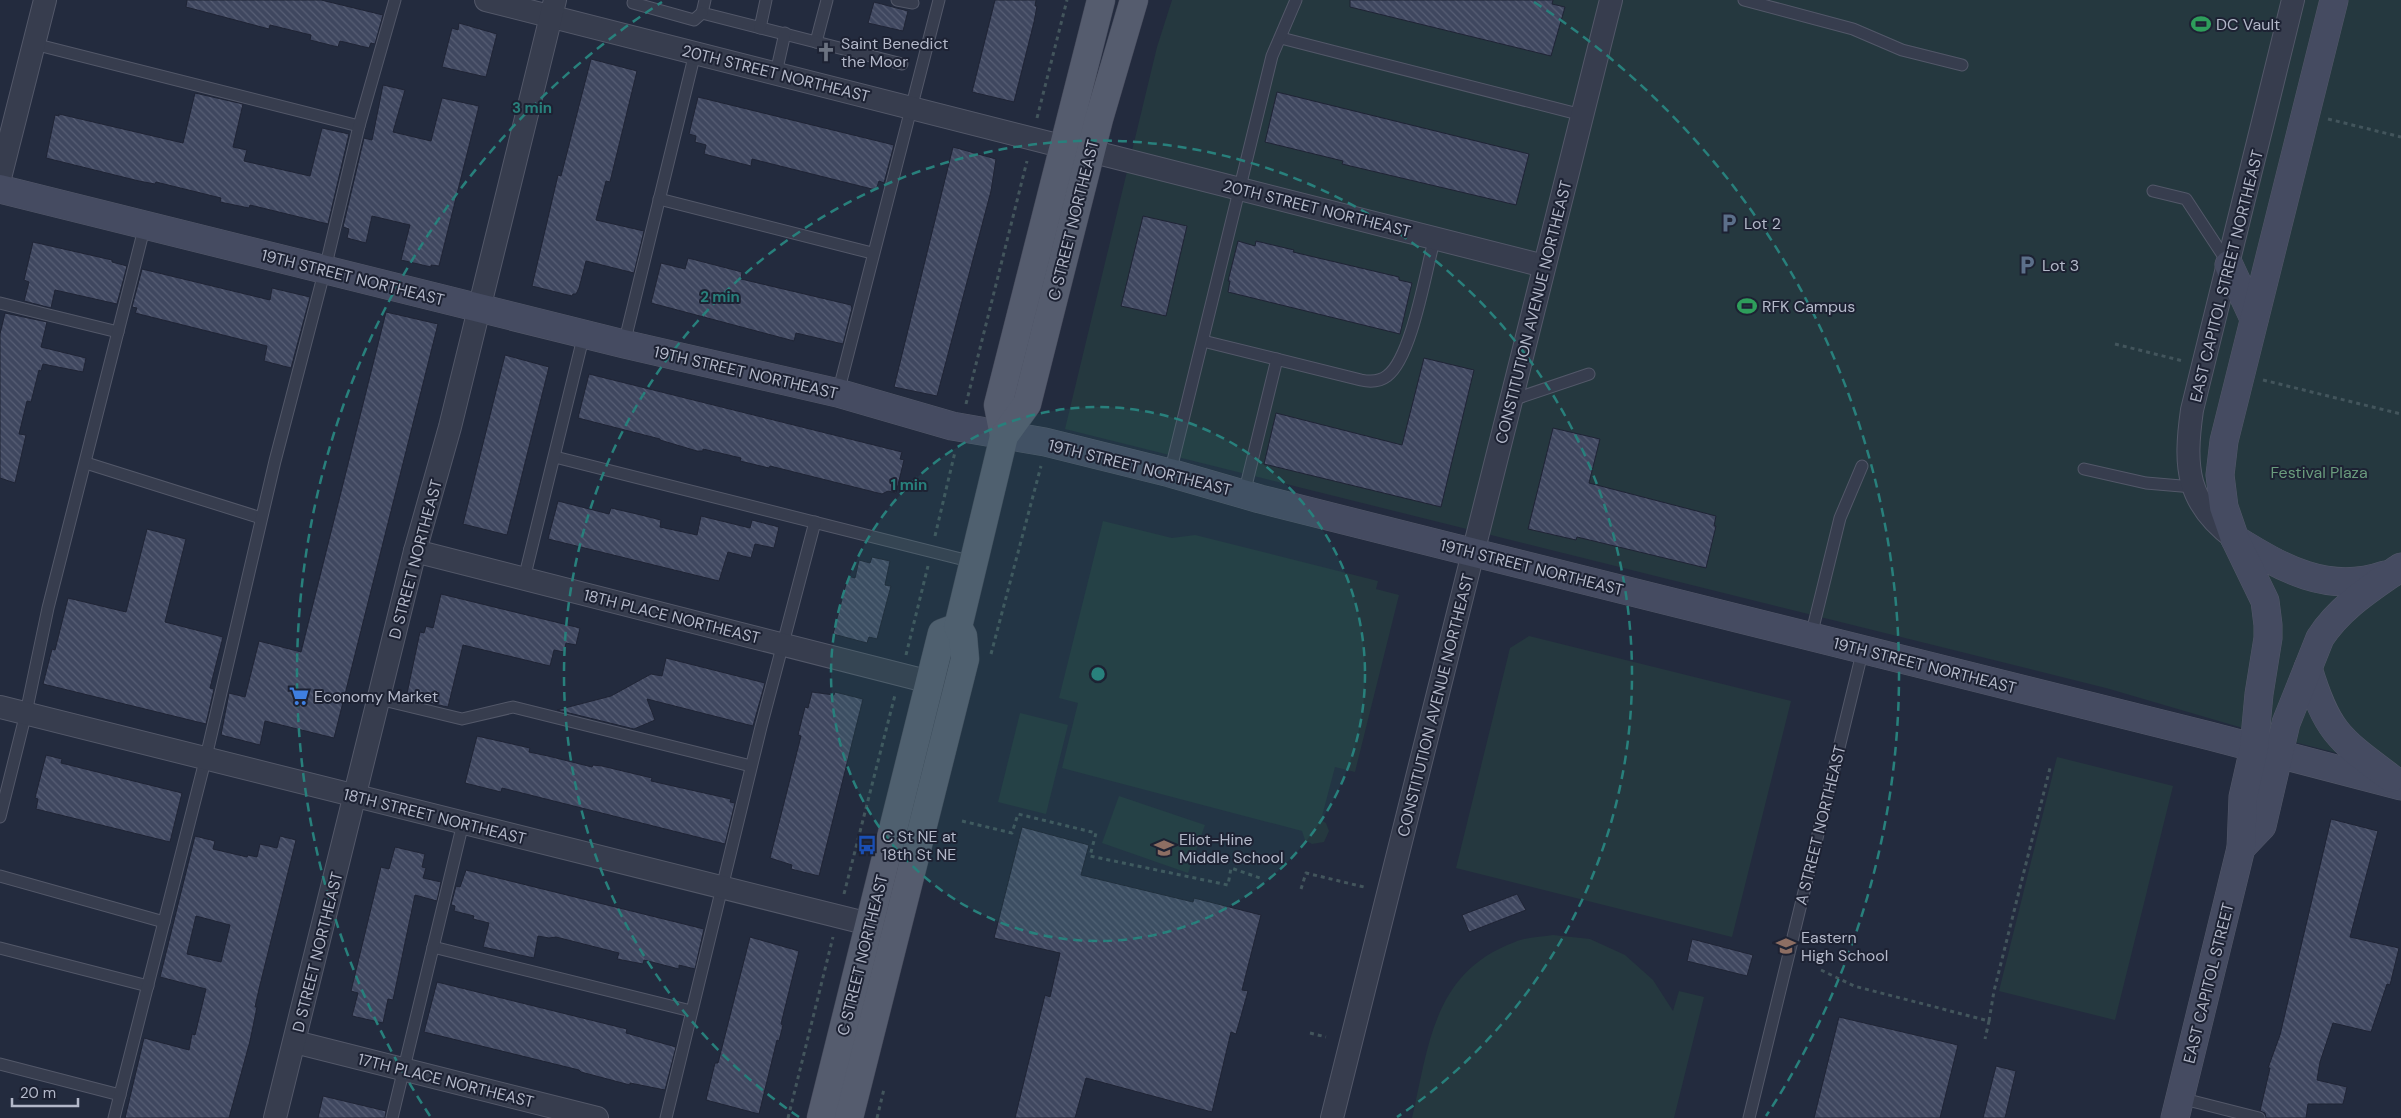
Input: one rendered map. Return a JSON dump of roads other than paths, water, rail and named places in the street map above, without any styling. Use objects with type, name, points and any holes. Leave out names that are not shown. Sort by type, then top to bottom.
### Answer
[{"type":"main road","name":"C STREET NORTHEAST","points":[[1078,149],[1101,0]]},
{"type":"main road","name":"C STREET NORTHEAST","points":[[849,1118],[965,659],[963,636],[958,627],[1004,436],[998,404],[1078,149],[1134,0]]},
{"type":"main road","name":"EAST CAPITOL STREET NORTHEAST","points":[[2241,848],[2244,793],[2266,751],[2259,694],[2266,651],[2268,619],[2261,592],[2235,538],[2221,492],[2222,459],[2224,441],[2334,0]]},
{"type":"main road","name":"19TH STREET NORTHEAST","points":[[0,189],[479,309],[838,393],[952,426],[1045,442],[1170,473],[1473,553],[1864,649],[2401,786]]},
{"type":"main road","points":[[2229,265],[2254,319]]},
{"type":"main road","points":[[2235,538],[2269,560],[2309,578],[2357,581],[2374,579],[2399,569]]},
{"type":"main road","points":[[2266,751],[2286,723],[2320,638],[2338,614],[2399,569]]},
{"type":"main road","name":"C STREET NORTHEAST","points":[[821,1118],[942,633],[958,627]]},
{"type":"main road","points":[[2308,668],[2319,704],[2336,734],[2354,751],[2401,786]]},
{"type":"main road","name":"EAST CAPITOL STREET","points":[[2177,1108],[2241,848]]},
{"type":"street","points":[[0,178],[45,0]]},
{"type":"street","name":"20TH STREET NORTHEAST","points":[[486,0],[553,8],[695,53],[1435,237],[1544,266]]},
{"type":"street","name":"CONSTITUTION AVENUE NORTHEAST","points":[[1332,1118],[1611,0]]},
{"type":"street","name":"EAST CAPITOL STREET NORTHEAST","points":[[2235,538],[2202,509],[2193,487],[2190,446],[2192,410],[2293,0]]},
{"type":"street","name":"D STREET NORTHEAST","points":[[275,1118],[415,551],[450,427],[553,8]]},
{"type":"street","name":"18TH PLACE NORTHEAST","points":[[415,551],[930,682]]},
{"type":"street","name":"18TH STREET NORTHEAST","points":[[0,707],[869,924]]},
{"type":"street","name":"17TH PLACE NORTHEAST","points":[[295,1042],[597,1118]]},
{"type":"lane","points":[[114,1118],[206,758],[261,518],[325,269],[359,126],[395,0]]},
{"type":"lane","points":[[633,3],[694,20],[702,13],[705,0]]},
{"type":"lane","points":[[760,28],[766,0]]},
{"type":"lane","points":[[816,42],[827,0]]},
{"type":"lane","points":[[897,0],[913,3]]},
{"type":"lane","points":[[838,393],[872,253],[912,108],[939,0]]},
{"type":"lane","points":[[1170,473],[1272,56],[1296,0]]},
{"type":"lane","points":[[1744,0],[1854,29],[1902,50],[1962,66]]},
{"type":"lane","points":[[702,13],[902,64]]},
{"type":"lane","points":[[776,73],[785,33]]},
{"type":"lane","points":[[1281,38],[1582,115]]},
{"type":"lane","points":[[34,44],[359,126]]},
{"type":"lane","points":[[624,344],[695,53]]},
{"type":"lane","points":[[2153,191],[2186,199],[2229,265]]},
{"type":"lane","points":[[659,199],[872,253]]},
{"type":"lane","points":[[0,817],[26,713],[48,608],[145,225]]},
{"type":"lane","points":[[1203,341],[1368,381],[1381,380],[1399,363],[1407,346],[1435,237]]},
{"type":"lane","points":[[0,303],[118,332]]},
{"type":"lane","points":[[524,579],[584,334]]},
{"type":"lane","points":[[1244,494],[1277,359]]},
{"type":"lane","points":[[1512,400],[1589,374]]},
{"type":"lane","points":[[555,457],[973,562]]},
{"type":"lane","points":[[86,463],[261,518]]},
{"type":"lane","points":[[1811,636],[1840,518],[1862,466]]},
{"type":"lane","points":[[2084,469],[2146,482],[2193,487]]},
{"type":"lane","points":[[666,1118],[751,766],[815,522]]},
{"type":"lane","name":"A STREET NORTHEAST","points":[[1749,1118],[1864,649]]},
{"type":"lane","points":[[379,698],[462,719],[513,707],[751,766]]},
{"type":"lane","points":[[392,1118],[463,823]]},
{"type":"lane","points":[[0,876],[164,922]]},
{"type":"lane","points":[[433,947],[692,1011]]},
{"type":"lane","points":[[0,948],[148,986]]},
{"type":"lane","points":[[0,1064],[120,1094]]},
{"type":"lane","points":[[2177,1108],[2258,1118]]},
{"type":"place","name":"DC Vault","points":[[2201,24]]},
{"type":"place","name":"Saint Benedict the Moor","points":[[826,52]]},
{"type":"place","name":"Lot 2","points":[[1729,223]]},
{"type":"place","name":"Lot 3","points":[[2027,265]]},
{"type":"place","name":"RFK Campus","points":[[1747,306]]},
{"type":"place","name":"Economy Market","points":[[299,696]]},
{"type":"place","name":"C St NE at 18th St NE","points":[[867,845]]},
{"type":"place","name":"Eliot-Hine Middle School","points":[[1164,848]]},
{"type":"place","name":"Eastern High School","points":[[1786,946]]},
{"type":"park label","name":"Festival Plaza","points":[[2319,472]]}]
